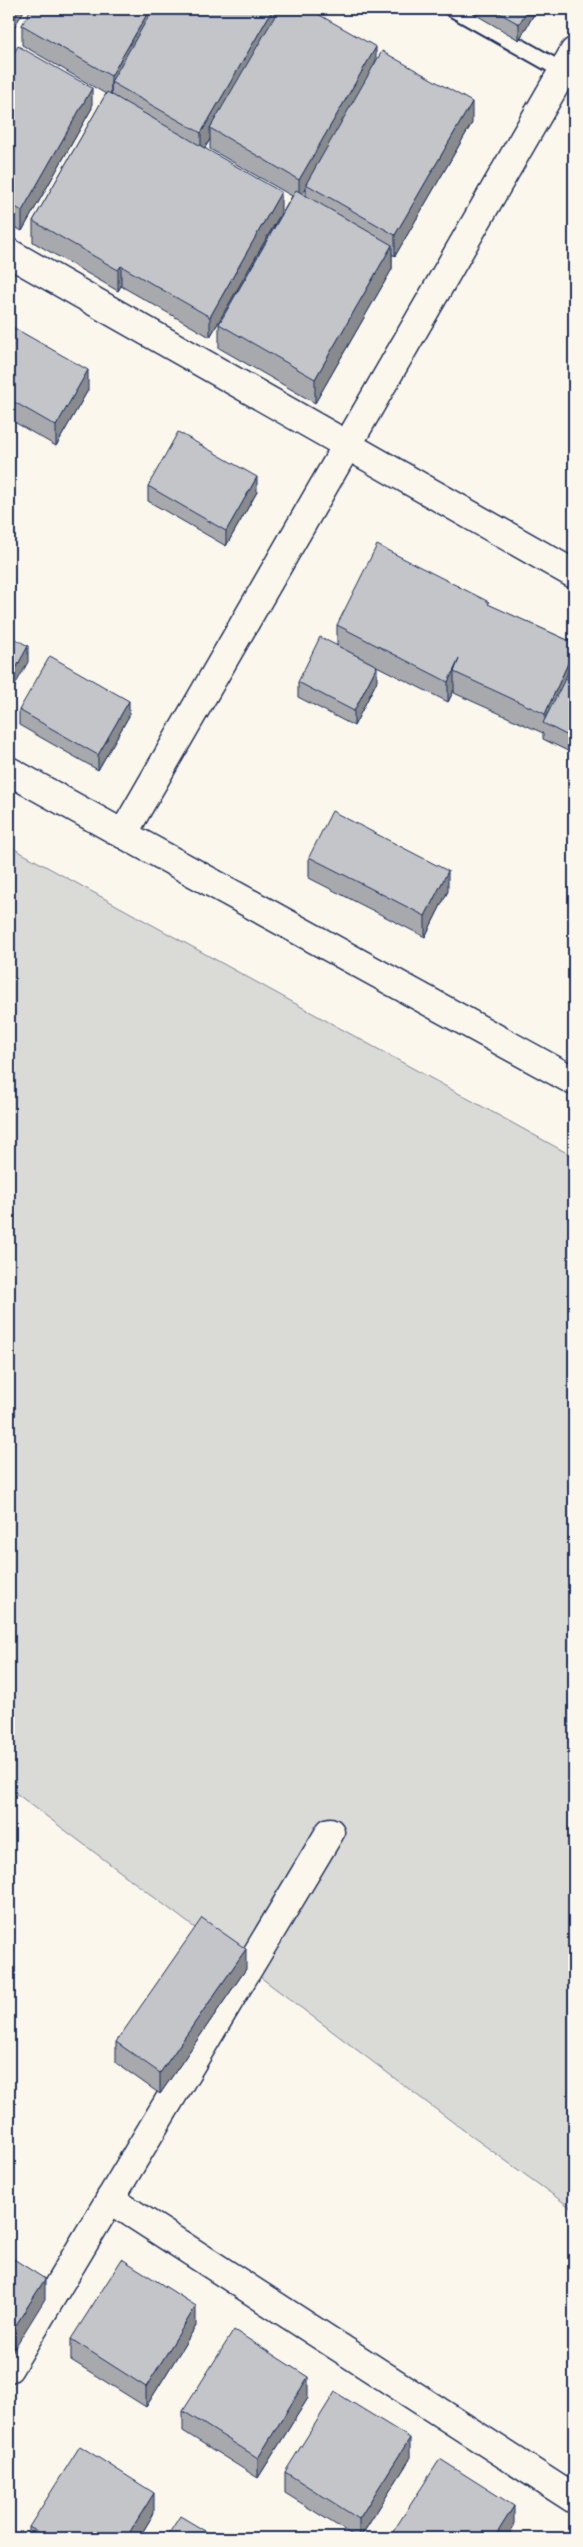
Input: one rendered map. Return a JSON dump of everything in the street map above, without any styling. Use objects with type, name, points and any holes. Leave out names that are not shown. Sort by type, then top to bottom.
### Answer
[{"type":"street","points":[[123,834],[569,62]]},
{"type":"street","points":[[9,253],[574,574]]},
{"type":"street","points":[[9,771],[574,1081]]},
{"type":"street","points":[[9,2368],[330,1832]]},
{"type":"street","points":[[110,2199],[574,2499]]},
{"type":"lane","points":[[453,9],[569,62]]},
{"type":"shaded area","points":[[9,846],[574,1157],[574,2210],[470,2135],[9,1788]]},
{"type":"building","points":[[31,9],[150,9],[111,76],[22,25]]},
{"type":"building","points":[[153,9],[273,9],[201,133],[111,82]]},
{"type":"building","points":[[279,9],[309,9],[376,47],[299,180],[210,128]]},
{"type":"building","points":[[492,9],[528,9],[519,24]]},
{"type":"building","points":[[18,46],[92,88],[22,211],[9,203],[9,62]]},
{"type":"building","points":[[382,51],[472,102],[395,235],[306,184]]},
{"type":"building","points":[[107,92],[281,192],[210,317],[121,266],[118,270],[33,221]]},
{"type":"building","points":[[296,190],[392,245],[315,379],[219,324]]},
{"type":"building","points":[[9,325],[88,370],[56,426],[9,399]]},
{"type":"building","points":[[178,432],[257,477],[226,531],[148,486]]},
{"type":"building","points":[[377,545],[489,602],[488,604],[574,643],[574,650],[545,714],[454,672],[459,659],[448,682],[337,625]]},
{"type":"building","points":[[9,635],[28,646],[9,681]]},
{"type":"building","points":[[320,637],[377,666],[354,711],[298,682]]},
{"type":"building","points":[[50,656],[129,701],[98,755],[19,710]]},
{"type":"building","points":[[571,667],[574,669],[574,739],[543,723]]},
{"type":"building","points":[[332,811],[448,871],[425,916],[309,857]]},
{"type":"building","points":[[202,1918],[246,1949],[160,2073],[116,2042]]},
{"type":"building","points":[[9,2256],[45,2279],[9,2336]]},
{"type":"building","points":[[122,2259],[196,2306],[146,2387],[71,2339]]},
{"type":"building","points":[[234,2330],[308,2377],[258,2458],[183,2411]]},
{"type":"building","points":[[335,2392],[410,2438],[359,2519],[285,2472]]},
{"type":"building","points":[[80,2446],[154,2493],[126,2538],[48,2538],[29,2527]]},
{"type":"building","points":[[440,2459],[514,2506],[494,2538],[389,2538]]},
{"type":"building","points":[[180,2516],[217,2538],[166,2538]]}]
